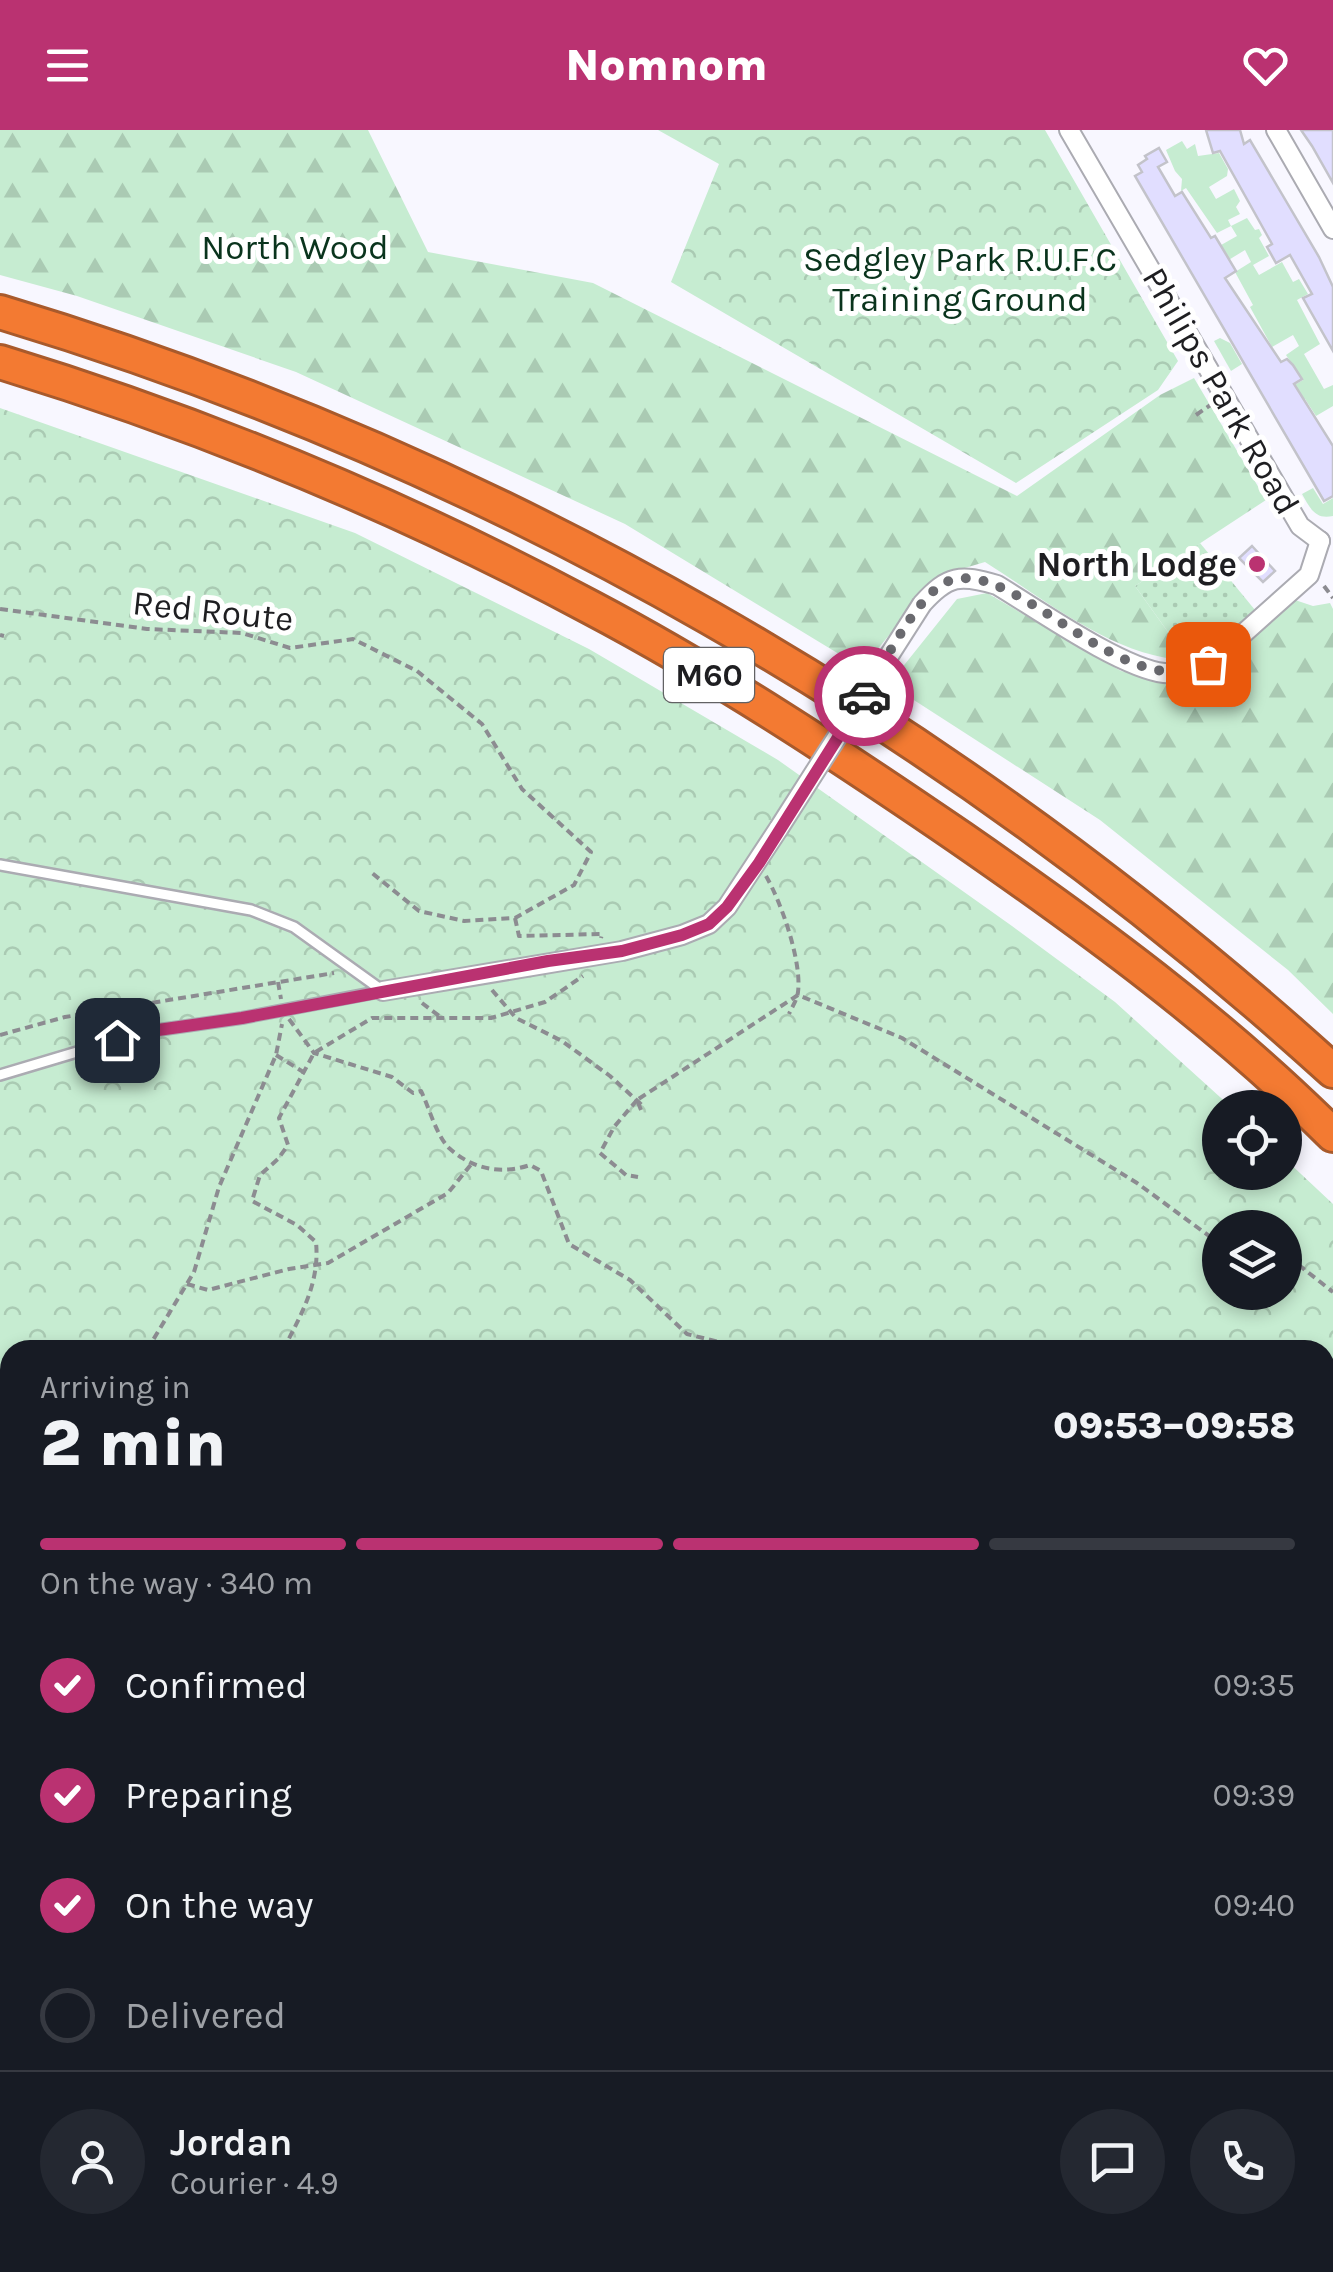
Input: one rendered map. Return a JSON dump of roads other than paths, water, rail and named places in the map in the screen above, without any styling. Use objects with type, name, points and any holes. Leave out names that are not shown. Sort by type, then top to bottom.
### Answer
[{"type":"highway","name":"M60","points":[[0,312],[156,363],[374,449],[588,551],[697,611],[811,677],[977,786],[1136,905],[1269,1013],[1333,1071]]},
{"type":"highway","name":"M60","points":[[0,362],[320,478],[555,589],[656,644],[769,711],[996,862],[1116,950],[1238,1048],[1333,1134]]},
{"type":"street","name":"Philips Park Road","points":[[1069,130],[1300,526],[1326,540]]},
{"type":"street","points":[[1276,130],[1333,229]]},
{"type":"street","points":[[382,991],[598,954],[682,935],[709,924],[727,907],[759,863],[922,604],[937,588],[953,579],[976,579],[998,585],[1120,658],[1161,673],[1181,673],[1216,658],[1309,575],[1326,540]]},
{"type":"lane","points":[[0,865],[250,910],[294,927],[382,991]]},
{"type":"lane","points":[[0,1076],[144,1032],[382,991]]},
{"type":"place","name":"North Lodge","points":[[1257,564]]},
{"type":"park label","name":"North Wood","points":[[295,247]]},
{"type":"park label","name":"Sedgley Park R.U.F.C Training Ground","points":[[960,279]]}]
